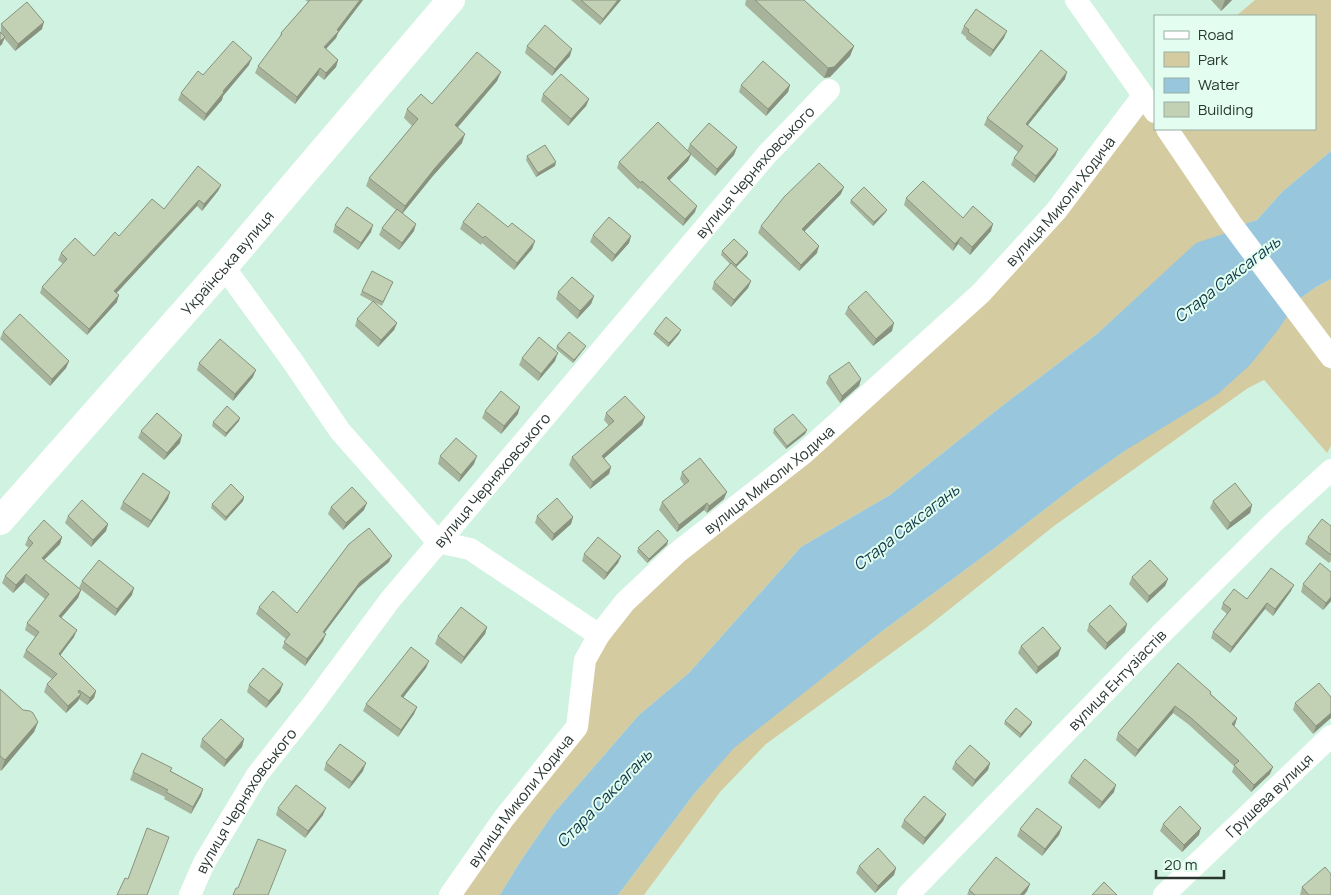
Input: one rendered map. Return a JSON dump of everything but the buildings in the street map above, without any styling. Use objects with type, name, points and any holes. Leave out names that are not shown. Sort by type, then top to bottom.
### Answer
[{"type":"street","name":"Українська вулиця","points":[[0,522],[224,267],[451,0]]},
{"type":"street","points":[[1076,0],[1149,104]]},
{"type":"street","name":"вулиця Черняховського","points":[[190,895],[204,864],[257,776],[390,600],[762,161],[829,90]]},
{"type":"street","name":"вулиця Миколи Ходича","points":[[450,895],[504,818],[577,727],[586,660],[599,635],[626,602],[678,552],[804,453],[981,293],[1056,212],[1149,104]]},
{"type":"street","points":[[1168,130],[1230,222],[1331,357]]},
{"type":"street","points":[[224,267],[291,359],[340,431],[438,542],[470,549],[599,635]]},
{"type":"street","name":"вулиця Ентузіастів","points":[[908,895],[1161,634],[1273,523],[1331,470]]},
{"type":"street","name":"Грушева вулиця","points":[[1164,895],[1331,736]]},
{"type":"green space","points":[[1255,0],[1331,0],[1331,151],[1282,192],[1257,220],[1241,225],[1175,130],[1316,130],[1316,15],[1237,15]]},
{"type":"green space","points":[[1138,102],[1154,124],[1154,130],[1158,130],[1229,232],[1140,295],[1097,334],[890,495],[801,547],[689,673],[639,715],[553,814],[500,895],[450,895],[577,727],[599,635],[981,293]]},
{"type":"green space","points":[[1331,279],[1331,344],[1298,300]]},
{"type":"green space","points":[[1288,313],[1331,370],[1331,446],[1327,453],[1264,380],[1248,388],[1054,526],[926,628],[766,744],[720,792],[644,895],[618,895],[694,794],[733,748],[881,632],[1075,486],[1126,450]]},
{"type":"water","name":"Стара Саксагань","points":[[1331,151],[1331,279],[1298,300],[1278,330],[1250,365],[1218,394],[1126,450],[1075,486],[881,632],[734,748],[694,794],[618,895],[500,895],[553,814],[639,715],[689,673],[801,547],[890,495],[1097,334],[1196,243],[1257,220],[1282,192]]}]
